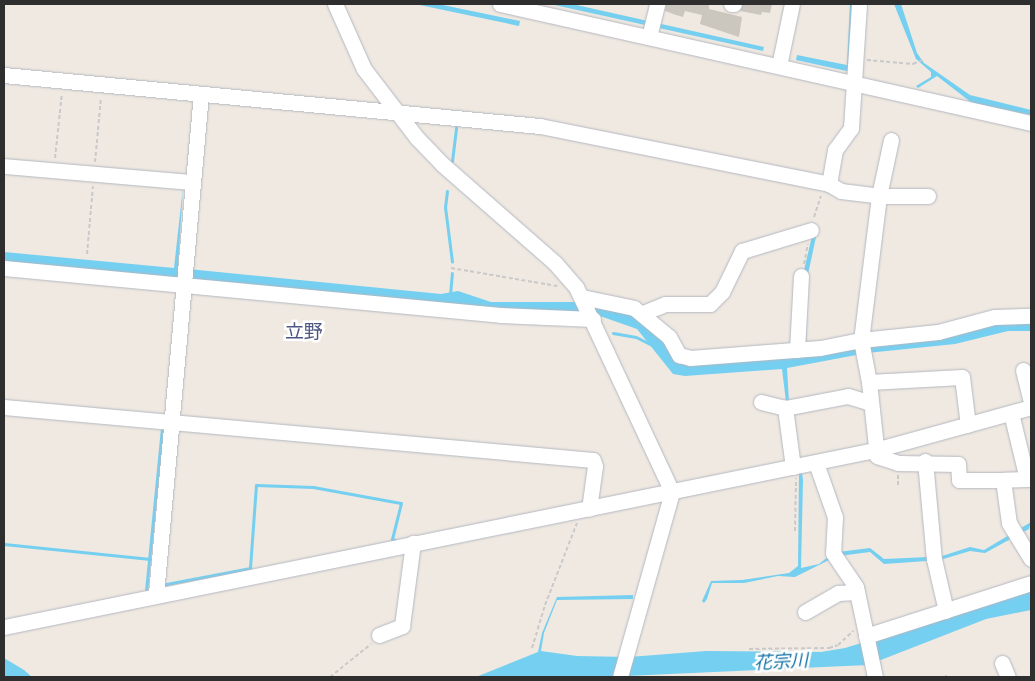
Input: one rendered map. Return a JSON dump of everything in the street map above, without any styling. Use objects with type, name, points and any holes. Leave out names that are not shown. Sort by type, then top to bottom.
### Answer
[{"type":"street","points":[[335,4],[364,69],[396,112],[442,164],[555,263],[579,292],[672,492],[620,677]]},
{"type":"street","points":[[500,4],[1031,123]]},
{"type":"street","points":[[649,37],[657,4]]},
{"type":"street","points":[[779,66],[792,4]]},
{"type":"street","points":[[829,184],[835,150],[851,128],[860,4]]},
{"type":"street","points":[[4,74],[540,126],[829,184],[841,191],[879,196],[928,196]]},
{"type":"street","points":[[156,594],[201,94]]},
{"type":"street","points":[[891,140],[879,196],[861,340],[869,382],[875,450],[881,460],[958,464],[959,480],[1027,479],[1011,413]]},
{"type":"street","points":[[4,166],[192,182]]},
{"type":"street","points":[[642,313],[665,304],[710,304],[722,292],[742,251],[811,230]]},
{"type":"street","points":[[4,268],[183,278],[500,315],[593,319]]},
{"type":"street","points":[[797,350],[801,276]]},
{"type":"street","points":[[579,292],[613,301],[642,313],[669,337],[680,355],[690,358],[797,350],[861,340],[938,332],[994,317],[1031,316]]},
{"type":"street","points":[[1023,370],[1031,401]]},
{"type":"street","points":[[869,382],[962,377],[968,425]]},
{"type":"street","points":[[761,402],[785,408],[848,396],[871,403]]},
{"type":"street","points":[[4,407],[593,460],[596,466],[583,510]]},
{"type":"street","points":[[4,627],[156,594],[816,463],[875,450],[1031,407]]},
{"type":"street","points":[[785,408],[793,467]]},
{"type":"street","points":[[925,461],[934,559],[946,611]]},
{"type":"street","points":[[816,463],[835,516],[833,553],[857,592],[875,677]]},
{"type":"street","points":[[1003,480],[1008,523],[1031,559]]},
{"type":"street","points":[[379,635],[402,626],[413,544]]},
{"type":"street","points":[[864,631],[946,611],[1010,587],[1031,582]]},
{"type":"street","points":[[805,612],[838,593],[857,592]]},
{"type":"path","points":[[857,60],[916,62],[924,59]]},
{"type":"path","points":[[53,170],[63,80]]},
{"type":"path","points":[[451,268],[579,292]]},
{"type":"path","points":[[793,467],[796,478],[795,531]]},
{"type":"path","points":[[532,648],[544,605],[583,510]]},
{"type":"path","points":[[749,649],[829,648],[864,631]]},
{"type":"path","points":[[330,677],[361,654],[379,635]]},
{"type":"water","points":[[415,4],[438,4],[520,21],[519,26]]},
{"type":"water","points":[[550,4],[572,4],[764,47],[763,51]]},
{"type":"water","points":[[850,4],[856,4],[851,72],[796,60],[797,55],[847,65]]},
{"type":"water","points":[[894,4],[901,4],[917,53],[924,63],[970,95],[1031,110],[1031,115],[972,103],[937,76],[918,88],[916,86],[931,77],[931,72],[916,59]]},
{"type":"water","points":[[183,187],[178,268],[441,294],[458,291],[491,302],[577,302],[620,307],[665,337],[676,357],[801,354],[802,279],[812,236],[816,237],[807,279],[806,353],[971,326],[1031,320],[1031,331],[1008,331],[955,344],[867,353],[787,368],[789,402],[786,402],[782,369],[685,376],[673,374],[637,329],[600,316],[518,312],[4,262],[4,252],[174,268]]},
{"type":"water","points":[[799,473],[802,473],[803,480],[801,568],[819,564],[829,556],[831,559],[795,577],[778,576],[744,583],[712,583],[704,603],[702,601],[711,581],[742,580],[789,573],[798,566]]},
{"type":"water","points":[[1031,522],[1029,529],[985,553],[970,551],[940,560],[939,557],[970,547],[984,550]]},
{"type":"water","points":[[870,548],[884,559],[928,557],[927,561],[884,564],[870,552],[839,556],[838,552]]},
{"type":"water","name":"花宗川","points":[[1031,591],[1031,610],[986,619],[868,665],[604,677],[476,677],[538,652],[542,633],[557,597],[633,595],[633,599],[557,600],[544,633],[541,651],[577,656],[629,657],[706,651],[821,652],[845,648]]},
{"type":"water","points":[[4,658],[24,670],[32,677],[5,677]]},
{"type":"building","points":[[666,4],[704,4],[709,5],[709,9],[742,17],[739,37],[700,24],[702,15],[685,11],[683,17],[665,11]]},
{"type":"building","points":[[743,4],[772,4],[770,13],[762,12],[761,15],[740,11]]},
{"type":"waterway","points":[[452,161],[456,127]]},
{"type":"waterway","points":[[447,191],[445,207],[452,262]]},
{"type":"waterway","points":[[450,295],[452,273]]},
{"type":"waterway","points":[[613,333],[636,337],[650,344]]},
{"type":"waterway","points":[[146,591],[162,429]]},
{"type":"waterway","points":[[161,585],[250,568],[256,485],[313,487],[401,503],[392,539],[395,540]]},
{"type":"waterway","points":[[4,544],[150,559]]},
{"type":"district","name":"立野","points":[[304,331]]}]
